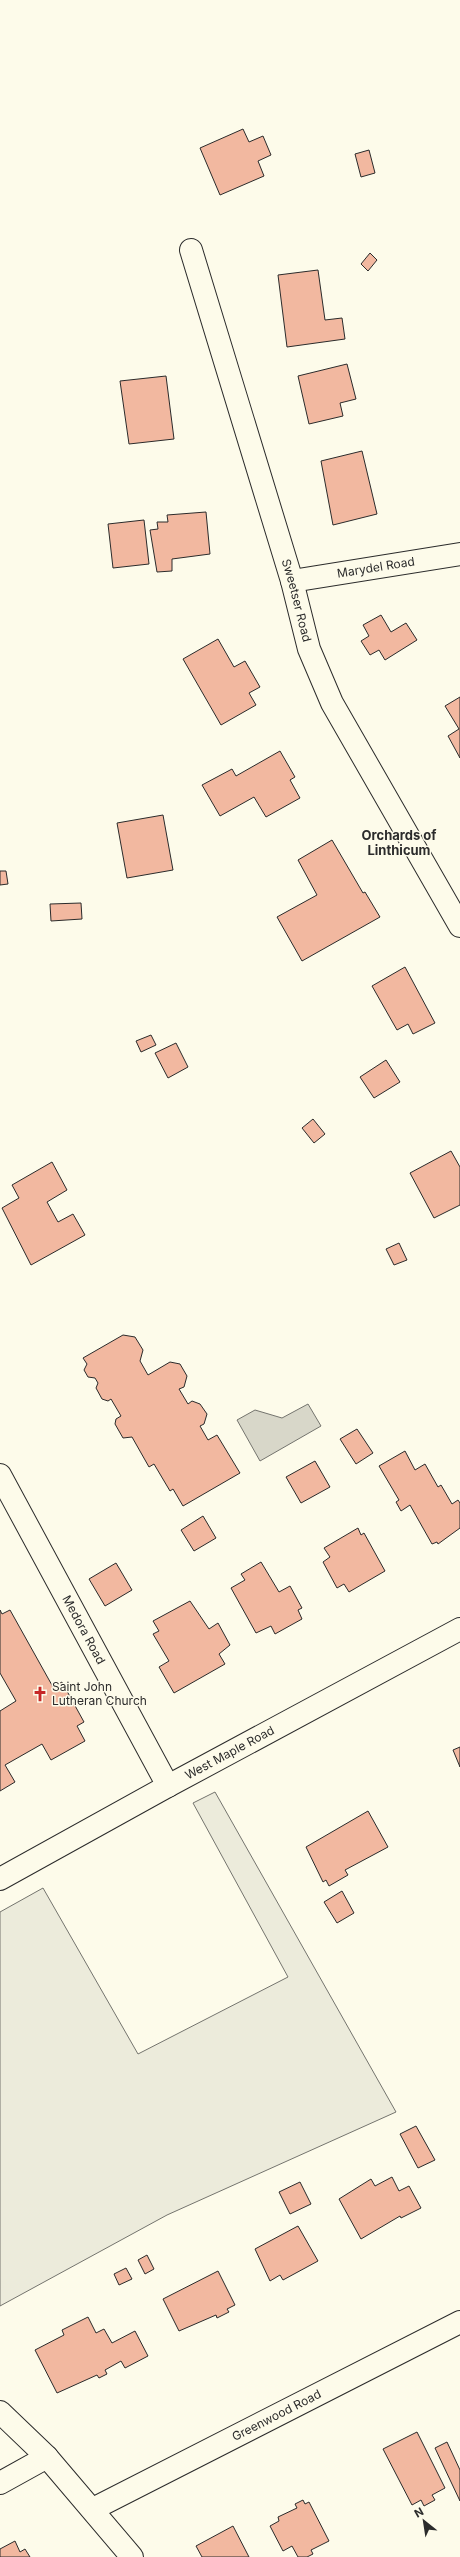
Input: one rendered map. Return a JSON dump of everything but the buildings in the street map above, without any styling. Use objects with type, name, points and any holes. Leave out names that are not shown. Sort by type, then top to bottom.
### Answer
[{"type":"street","name":"Sweetser Road","points":[[191,250],[292,581],[309,649],[332,702],[460,926]]},
{"type":"street","name":"Marydel Road","points":[[292,581],[460,554]]},
{"type":"street","name":"Medora Road","points":[[0,1475],[168,1786]]},
{"type":"street","name":"West Maple Road","points":[[0,1879],[168,1786],[460,1629]]},
{"type":"street","name":"Greenwood Road","points":[[93,2509],[460,2322]]},
{"type":"street","points":[[0,2412],[47,2457],[93,2509],[132,2557]]},
{"type":"street","points":[[0,2483],[47,2457]]},
{"type":"shaded area","points":[[308,1404],[321,1426],[260,1461],[237,1420],[255,1410],[282,1418]]},
{"type":"shaded area","points":[[215,1792],[396,2112],[167,2215],[0,2306],[0,1912],[43,1888],[138,2054],[288,1977],[193,1803]]},
{"type":"place","name":"Saint John Lutheran Church","points":[[40,1694]]},
{"type":"district","name":"Orchards of Linthicum","points":[[399,842]]}]
